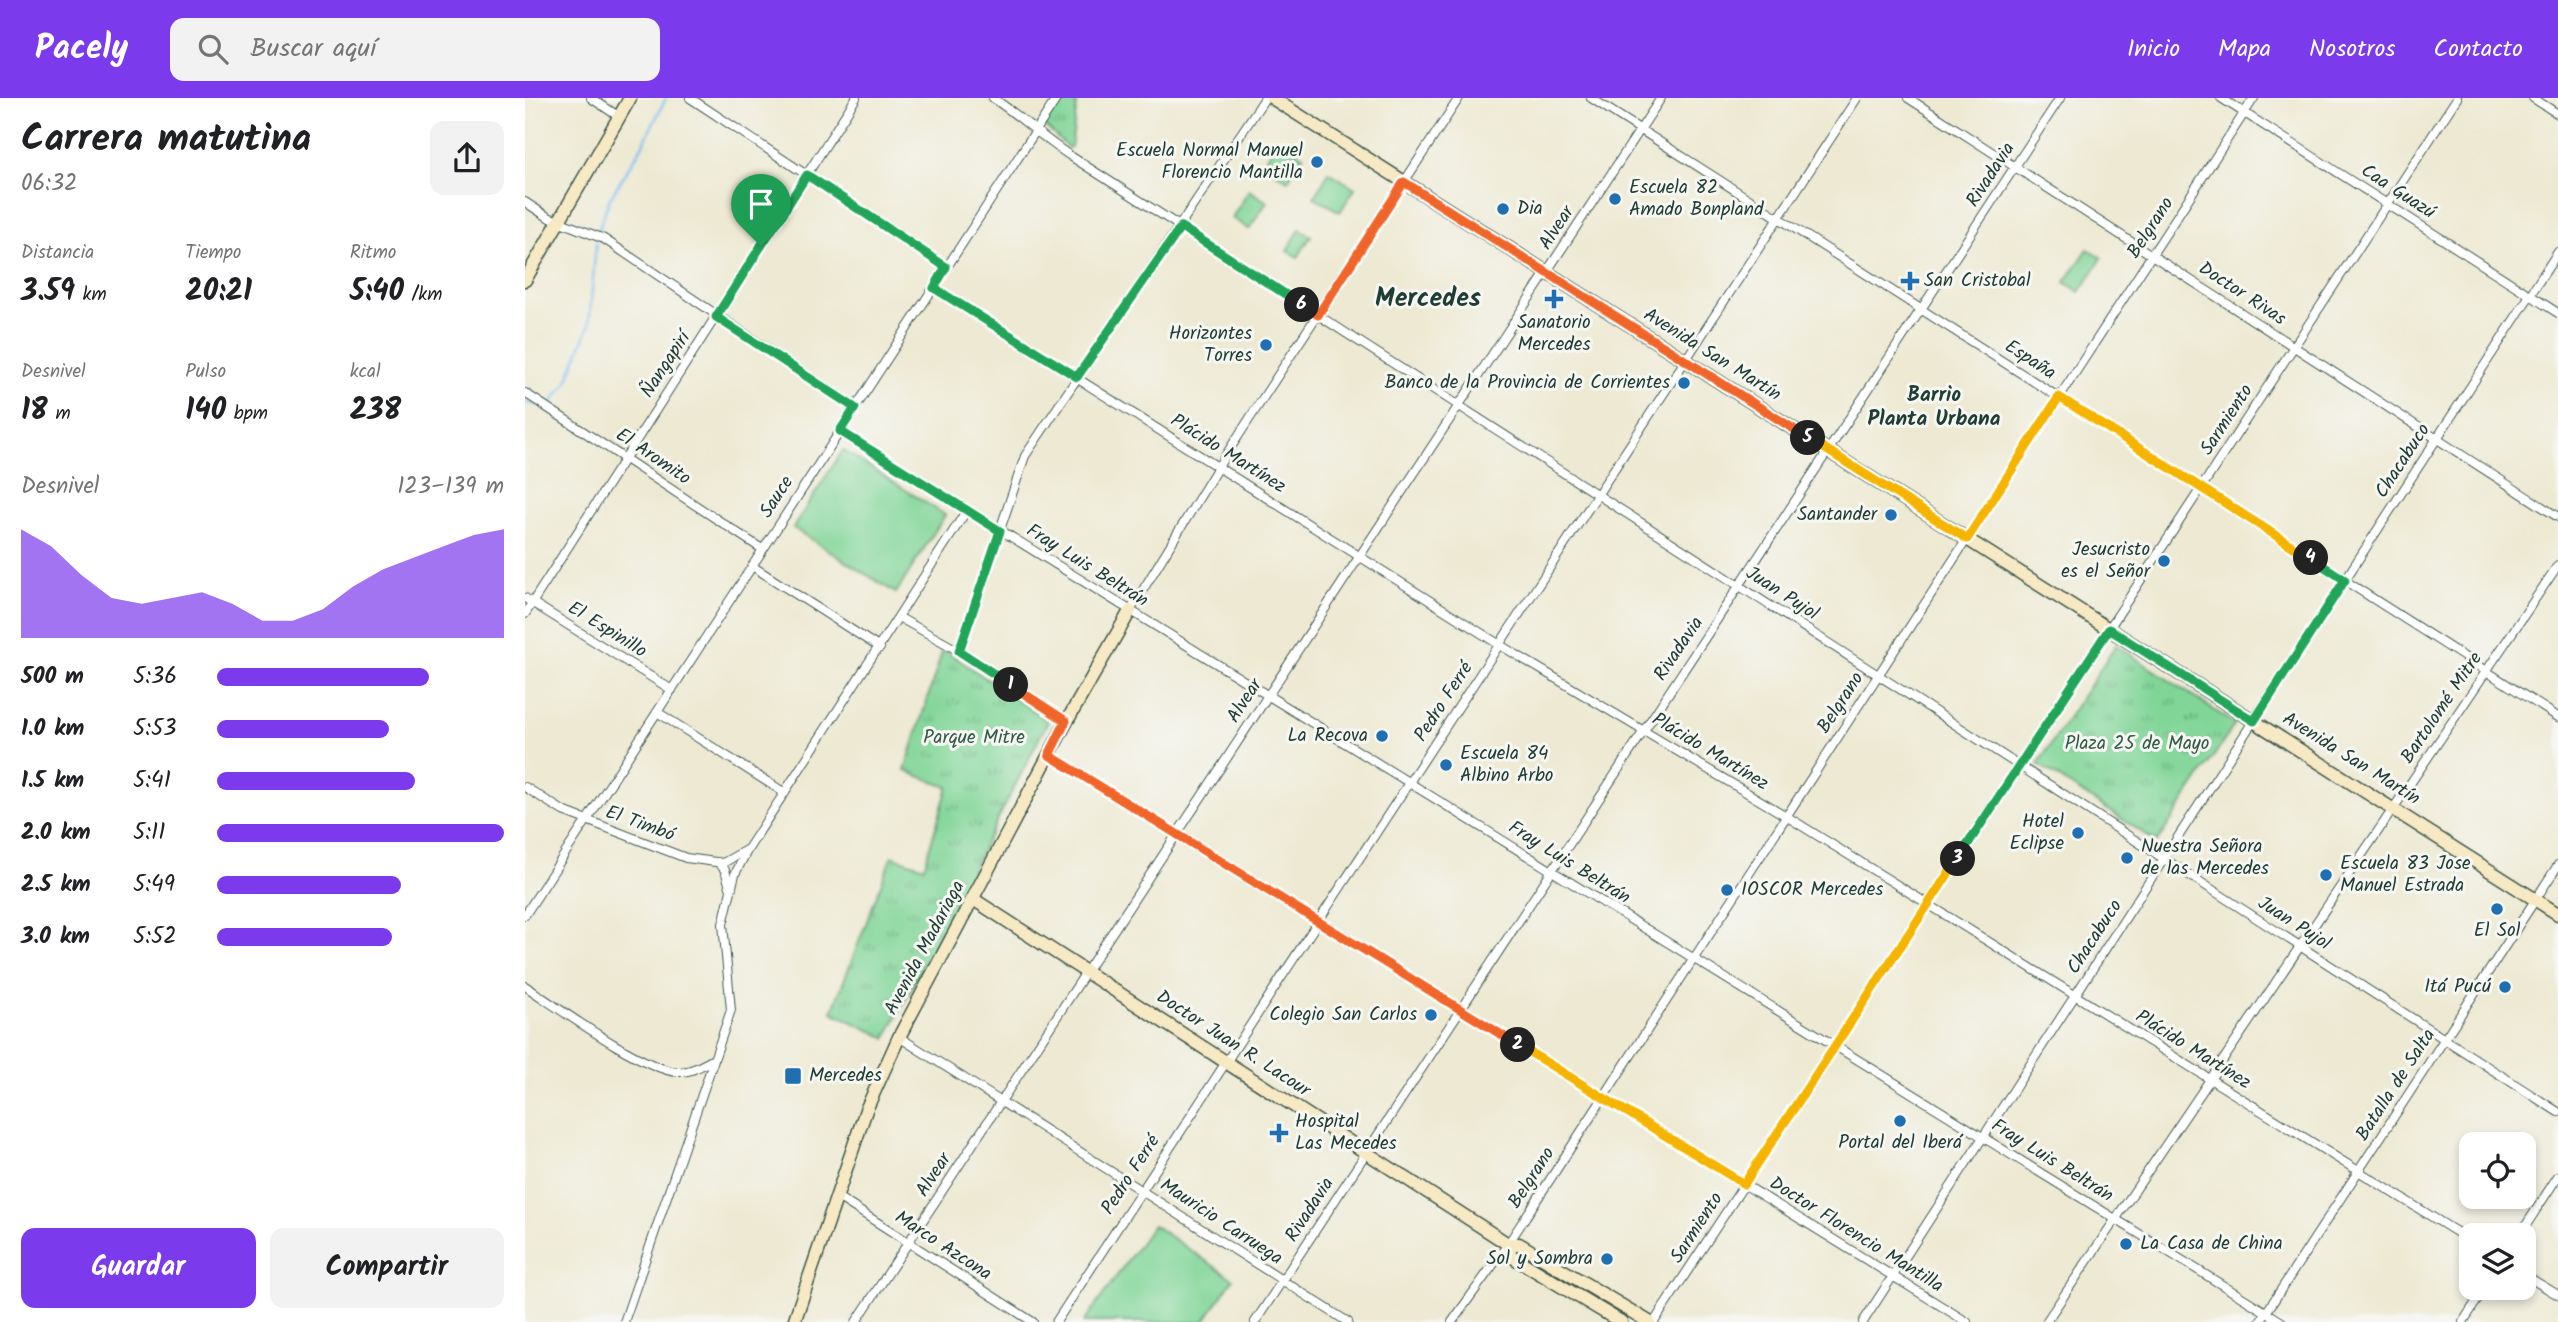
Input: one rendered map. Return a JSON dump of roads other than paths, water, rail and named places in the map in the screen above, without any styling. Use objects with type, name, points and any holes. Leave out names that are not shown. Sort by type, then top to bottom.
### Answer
[{"type":"street","points":[[591,98],[618,116]]},
{"type":"street","points":[[525,280],[561,221],[618,116],[631,98]]},
{"type":"street","points":[[690,98],[946,267]]},
{"type":"street","name":"Ñangapirí","points":[[525,614],[529,600],[626,457],[856,98]]},
{"type":"street","name":"Juan Pujol","points":[[993,98],[1022,117],[1034,132],[2558,1112]]},
{"type":"street","name":"Sauce","points":[[525,915],[1057,98]]},
{"type":"street","points":[[959,651],[1025,456],[1265,98]]},
{"type":"street","name":"Avenida San Martín","points":[[1272,98],[2558,914]]},
{"type":"street","points":[[1130,611],[1218,467],[1459,98]]},
{"type":"street","name":"España","points":[[1591,98],[2558,717]]},
{"type":"street","name":"Alvear","points":[[856,1322],[1661,98]]},
{"type":"street","name":"Pedro Ferré","points":[[1056,1322],[1140,1189],[1318,922],[1857,98]]},
{"type":"street","name":"Doctor Rivas","points":[[1908,98],[2558,517]]},
{"type":"street","name":"Rivadavia","points":[[1255,1322],[2060,98]]},
{"type":"street","name":"Caa Guazú","points":[[2221,98],[2558,313]]},
{"type":"street","name":"Belgrano","points":[[1452,1322],[1508,1244],[2254,98]]},
{"type":"street","name":"Sarmiento","points":[[1654,1322],[2458,98]]},
{"type":"street","points":[[2533,98],[2558,114]]},
{"type":"street","points":[[525,202],[604,239],[716,317],[855,408]]},
{"type":"street","name":"Chacabuco","points":[[1863,1322],[2558,252]]},
{"type":"street","name":"Plácido Martínez","points":[[934,288],[1500,645],[1786,816],[2459,1234]]},
{"type":"street","name":"El Aromito","points":[[525,393],[762,549]]},
{"type":"street","name":"Fray Luis Beltrán","points":[[840,431],[2283,1322]]},
{"type":"street","points":[[624,1322],[731,1010],[723,924],[730,890],[748,849],[880,649],[967,510]]},
{"type":"street","name":"Bartolomé Mitre","points":[[2046,1322],[2558,565]]},
{"type":"street","points":[[752,566],[880,649]]},
{"type":"street","name":"El Espinillo","points":[[529,600],[672,690]]},
{"type":"street","name":"Avenida Madariaga","points":[[795,1322],[866,1110],[899,1037],[1066,721],[1130,611]]},
{"type":"street","points":[[900,618],[959,651],[1066,721]]},
{"type":"street","points":[[657,712],[785,793]]},
{"type":"street","name":"Doctor Florencio Mantilla","points":[[1049,755],[1967,1322]]},
{"type":"street","name":"El Timbó","points":[[525,787],[563,811],[586,821],[686,858],[718,863]]},
{"type":"street","points":[[718,863],[730,862],[748,849]]},
{"type":"street","points":[[718,863],[725,870],[730,890]]},
{"type":"street","name":"Batalla de Salta","points":[[2260,1322],[2558,864]]},
{"type":"street","name":"Doctor Juan R. Lacour","points":[[973,899],[1508,1244]]},
{"type":"street","points":[[525,986],[623,1049],[663,1069],[678,1073],[696,1069],[712,1060]]},
{"type":"street","name":"Mauricio Carruega","points":[[899,1037],[1348,1322]]},
{"type":"street","points":[[2527,1223],[2558,1176]]},
{"type":"street","name":"Marco Azcona","points":[[836,1196],[1033,1322]]},
{"type":"street","points":[[1621,1322],[1511,1255],[1508,1244],[1519,1244],[1649,1322]]},
{"type":"street","points":[[2536,1282],[2558,1296]]},
{"type":"street","points":[[2463,1322],[2477,1300]]},
{"type":"waterway","points":[[599,229],[609,200],[641,148],[666,98]]},
{"type":"waterway","points":[[551,403],[566,384],[589,326],[596,243]]},
{"type":"waterway","points":[[525,402],[538,405]]},
{"type":"place","name":"Escuela Normal Manuel Florencio Mantilla","points":[[1317,162]]},
{"type":"place","name":"Escuela 82 Amado Bonpland","points":[[1615,199]]},
{"type":"place","name":"Dia","points":[[1503,209]]},
{"type":"place","name":"San Cristobal","points":[[1910,281]]},
{"type":"place","name":"Sanatorio Mercedes","points":[[1554,299]]},
{"type":"place","name":"Horizontes Torres","points":[[1266,345]]},
{"type":"place","name":"Banco de la Provincia de Corrientes","points":[[1684,383]]},
{"type":"place","name":"Santander","points":[[1891,515]]},
{"type":"place","name":"Jesucristo es el Señor","points":[[2164,561]]},
{"type":"place","name":"La Recova","points":[[1382,736]]},
{"type":"place","name":"Escuela 84 Albino Arbo","points":[[1446,765]]},
{"type":"place","name":"Hotel Eclipse","points":[[2078,833]]},
{"type":"place","name":"Nuestra Señora de las Mercedes","points":[[2127,858]]},
{"type":"place","name":"Escuela 83 Jose Manuel Estrada","points":[[2326,875]]},
{"type":"place","name":"IOSCOR Mercedes","points":[[1727,890]]},
{"type":"place","name":"El Sol","points":[[2497,909]]},
{"type":"place","name":"Itá Pucú","points":[[2505,987]]},
{"type":"place","name":"Colegio San Carlos","points":[[1431,1015]]},
{"type":"place","name":"Mercedes","points":[[793,1076]]},
{"type":"place","name":"Portal del Iberá","points":[[1900,1121]]},
{"type":"place","name":"Hospital Las Mecedes","points":[[1279,1133]]},
{"type":"place","name":"La Casa de China","points":[[2126,1244]]},
{"type":"place","name":"Sol y Sombra","points":[[1607,1259]]},
{"type":"district","name":"Mercedes","points":[[1428,299]]},
{"type":"district","name":"Barrio Planta Urbana","points":[[1934,407]]},
{"type":"park label","name":"Parque Mitre","points":[[974,738]]},
{"type":"park label","name":"Plaza 25 de Mayo","points":[[2137,744]]}]
